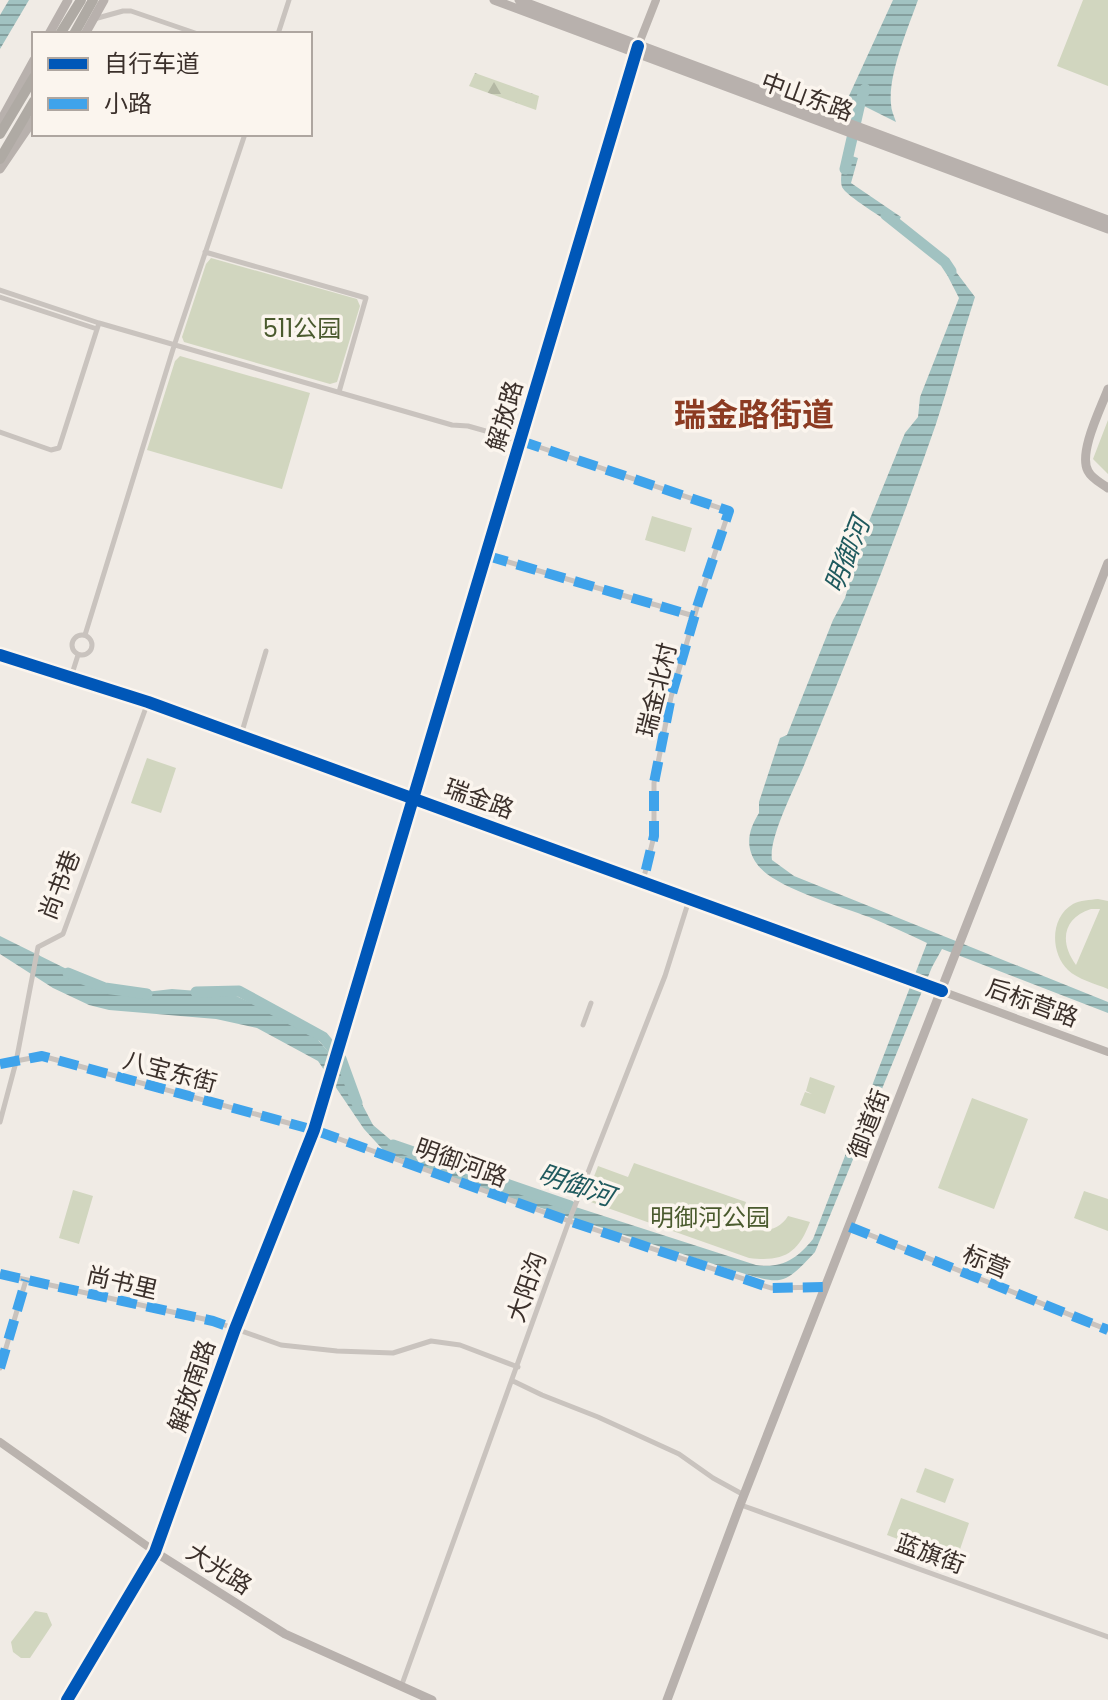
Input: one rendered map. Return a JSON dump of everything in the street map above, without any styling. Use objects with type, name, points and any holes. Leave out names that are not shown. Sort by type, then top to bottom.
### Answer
[{"type":"highway","points":[[61,32],[81,0]]},
{"type":"highway","points":[[75,32],[93,0]]},
{"type":"highway","points":[[0,134],[32,80]]},
{"type":"highway","points":[[0,159],[32,104]]},
{"type":"main road","points":[[50,32],[68,0]]},
{"type":"main road","points":[[86,32],[104,0]]},
{"type":"main road","name":"中山东路","points":[[494,0],[875,138],[1108,229]]},
{"type":"main road","name":"中山东路","points":[[519,0],[637,50]]},
{"type":"main road","points":[[0,122],[32,64]]},
{"type":"main road","points":[[0,169],[32,122]]},
{"type":"main road","name":"中山东路","points":[[875,138],[1108,220]]},
{"type":"main road","points":[[1108,389],[1085,458],[1092,477],[1108,488]]},
{"type":"main road","name":"御道街","points":[[667,1700],[1108,563]]},
{"type":"main road","points":[[314,1130],[368,948]]},
{"type":"street","points":[[279,32],[289,0]]},
{"type":"street","name":"解放路","points":[[412,798],[488,556],[637,50],[656,0]]},
{"type":"street","points":[[93,19],[131,11],[192,32]]},
{"type":"street","points":[[85,635],[174,346],[244,136]]},
{"type":"street","points":[[205,252],[366,298],[339,392]]},
{"type":"street","points":[[0,290],[98,326]]},
{"type":"street","points":[[0,297],[452,425],[468,426],[521,441]]},
{"type":"street","points":[[0,432],[51,450],[59,448],[98,326]]},
{"type":"street","name":"瑞金北村","points":[[521,441],[729,511],[671,697],[654,783],[654,836],[643,882]]},
{"type":"street","points":[[488,556],[694,616]]},
{"type":"street","points":[[85,635],[90,639],[92,649],[85,655],[78,655],[73,651],[72,641],[77,636],[85,635]]},
{"type":"street","points":[[240,736],[266,651]]},
{"type":"street","name":"瑞金路","points":[[0,655],[148,702],[942,991]]},
{"type":"street","points":[[71,677],[78,655]]},
{"type":"street","name":"尚书巷","points":[[0,1122],[16,1062],[38,947],[63,934],[148,702]]},
{"type":"street","points":[[368,948],[412,798]]},
{"type":"street","name":"大阳沟","points":[[401,1687],[569,1221],[665,976],[689,900]]},
{"type":"street","name":"后标营路","points":[[942,991],[1108,1052]]},
{"type":"street","points":[[583,1025],[591,1003]]},
{"type":"street","name":"解放南路","points":[[67,1700],[155,1552],[235,1329],[314,1130],[343,1034]]},
{"type":"street","name":"八宝东街","points":[[0,1064],[42,1056],[314,1130]]},
{"type":"street","name":"明御河路","points":[[314,1130],[569,1221],[771,1288],[826,1287]]},
{"type":"street","name":"标营","points":[[850,1227],[1108,1330]]},
{"type":"street","name":"尚书里","points":[[0,1274],[213,1321],[281,1345],[393,1353],[431,1341],[460,1345],[518,1367]]},
{"type":"street","points":[[0,1368],[26,1280]]},
{"type":"street","name":"蓝旗街","points":[[513,1381],[679,1454],[742,1500],[1108,1637]]},
{"type":"street","name":"大光路","points":[[0,1442],[155,1552],[285,1634],[432,1700]]},
{"type":"green space","points":[[1083,0],[1108,0],[1108,86],[1057,66]]},
{"type":"green space","points":[[475,73],[539,96],[536,110],[469,86]]},
{"type":"green space","name":"511公园","points":[[211,258],[357,299],[360,306],[337,382],[330,384],[184,342],[182,337],[206,264]]},
{"type":"green space","points":[[180,356],[310,393],[282,489],[147,450],[175,361]]},
{"type":"green space","points":[[1108,420],[1108,474],[1093,459]]},
{"type":"green space","points":[[652,516],[692,528],[685,552],[645,540]]},
{"type":"green space","points":[[147,758],[176,768],[161,813],[131,803]]},
{"type":"green space","points":[[1082,901],[1108,901],[1108,989],[1081,979],[1068,970],[1058,954],[1055,936],[1065,910]],"holes":[[[1100,909],[1076,965],[1067,948],[1069,925],[1082,913]]]},
{"type":"green space","points":[[810,1077],[835,1086],[825,1114],[800,1105],[805,1092],[812,1094],[806,1091]]},
{"type":"green space","points":[[972,1098],[1028,1119],[994,1209],[938,1188]]},
{"type":"green space","name":"明御河公园","points":[[634,1163],[746,1202],[740,1221],[752,1228],[772,1229],[788,1216],[810,1222],[800,1242],[788,1254],[771,1259],[749,1258],[585,1200],[598,1166],[628,1177]]},
{"type":"green space","points":[[73,1190],[93,1196],[79,1244],[59,1238]]},
{"type":"green space","points":[[1084,1191],[1108,1199],[1108,1231],[1074,1218]]},
{"type":"green space","points":[[925,1468],[954,1479],[945,1503],[916,1492]]},
{"type":"green space","points":[[901,1498],[969,1523],[956,1561],[887,1535]]},
{"type":"green space","points":[[35,1611],[47,1613],[52,1625],[30,1658],[21,1658],[13,1652],[11,1642]]},
{"type":"water","points":[[9,0],[29,0],[0,49],[0,15]]},
{"type":"water","points":[[893,0],[918,0],[893,79],[891,106],[896,122],[848,98]]},
{"type":"water","points":[[846,154],[858,158],[851,183],[901,217],[895,226],[842,187],[841,175]]},
{"type":"water","points":[[947,260],[975,297],[921,466],[857,634],[779,824],[772,860],[794,876],[1108,1002],[1108,1013],[942,949],[815,1252],[795,1272],[780,1280],[762,1279],[489,1191],[386,1153],[364,1129],[318,1061],[257,1028],[216,1019],[109,1010],[89,1005],[53,988],[0,954],[0,936],[113,992],[128,994],[172,989],[236,996],[280,1015],[317,1039],[343,1068],[373,1125],[399,1147],[414,1155],[756,1265],[782,1264],[795,1257],[813,1239],[927,943],[778,881],[757,864],[750,851],[749,838],[780,738],[787,735],[833,620],[845,598],[863,536],[905,433],[918,417],[920,397],[959,298],[941,263]]},
{"type":"waterway","name":"明御河","points":[[845,169],[865,89]]},
{"type":"waterway","name":"明御河","points":[[886,215],[945,262],[951,271]]},
{"type":"waterway","name":"明御河","points":[[68,973],[105,988],[147,994]]},
{"type":"waterway","name":"明御河","points":[[196,992],[239,991],[323,1037],[333,1049]]},
{"type":"waterway","name":"明御河","points":[[341,1059],[357,1103]]},
{"type":"waterway","name":"明御河","points":[[393,1145],[570,1206]]},
{"type":"marked path","points":[[521,441],[729,511],[671,697],[654,783],[654,836],[643,882]]},
{"type":"marked path","points":[[488,556],[694,616]]},
{"type":"marked path","points":[[0,1064],[42,1056],[314,1130],[569,1221],[771,1288],[826,1287]]},
{"type":"marked path","points":[[850,1227],[1108,1330]]},
{"type":"marked path","points":[[0,1274],[213,1321],[235,1329]]},
{"type":"marked path","points":[[0,1368],[26,1280]]},
{"type":"cycle path","points":[[67,1700],[155,1552],[235,1329],[314,1130],[638,46]]},
{"type":"cycle path","points":[[0,655],[148,702],[942,991]]},
{"type":"district","name":"瑞金路街道","points":[[754,415]]}]
